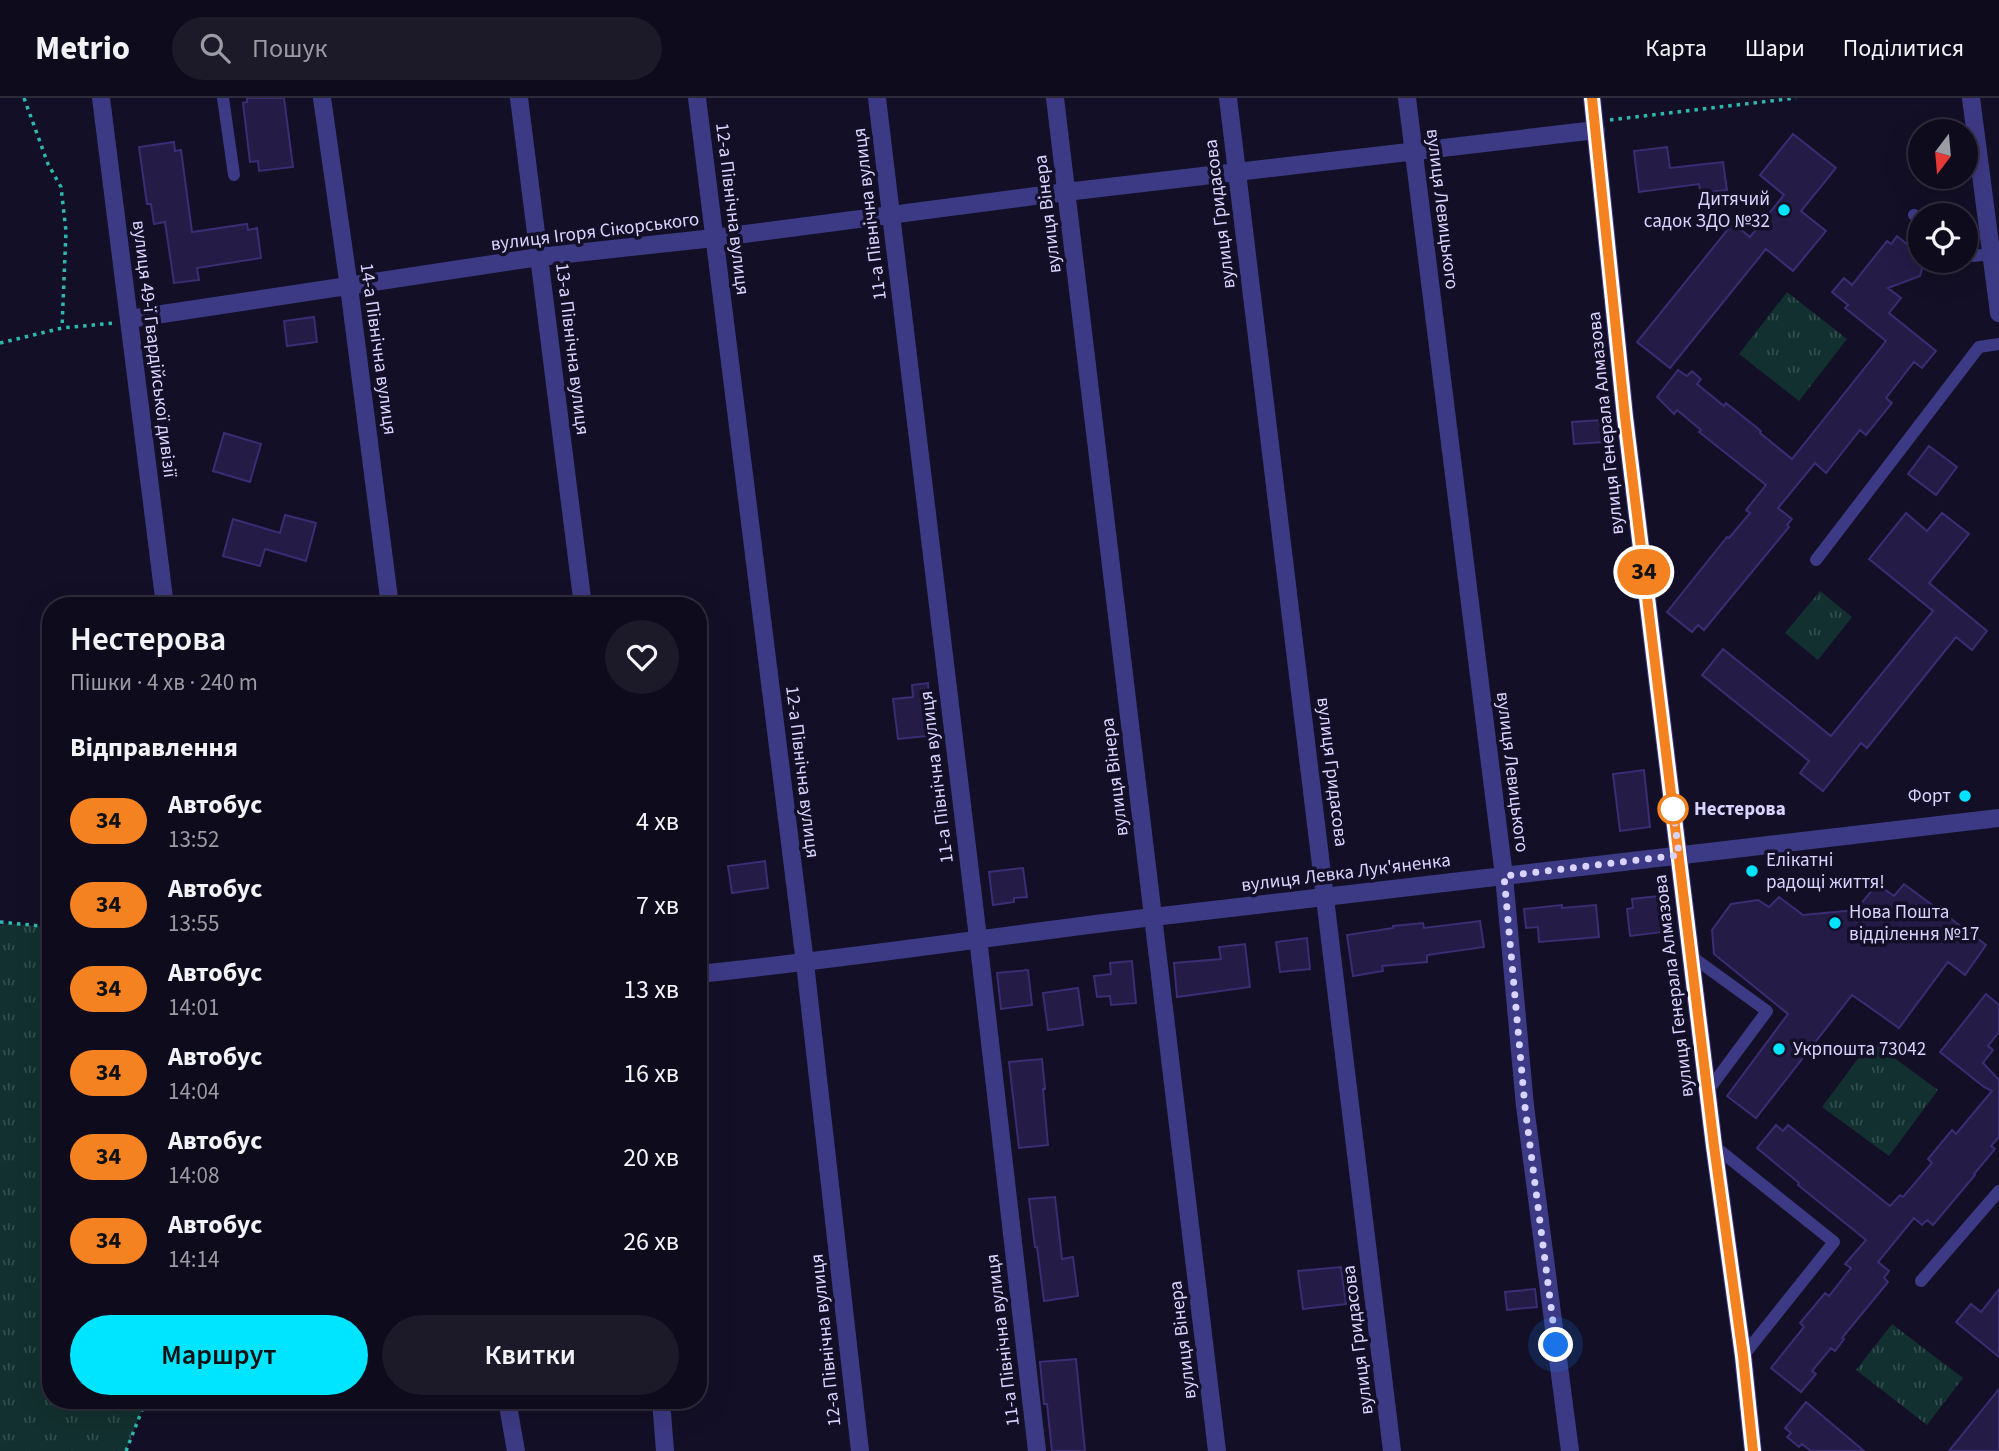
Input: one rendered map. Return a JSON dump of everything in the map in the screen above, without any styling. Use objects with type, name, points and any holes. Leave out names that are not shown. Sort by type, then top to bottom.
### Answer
[{"type":"street","name":"вулиця 49-ї Гвардійської дивізії","points":[[100,98],[164,597]]},
{"type":"street","name":"14-а Північна вулиця","points":[[322,98],[389,597]]},
{"type":"street","name":"13-а Північна вулиця","points":[[519,98],[582,597]]},
{"type":"street","name":"12-а Північна вулиця","points":[[696,98],[805,963],[860,1451]]},
{"type":"street","name":"11-а Північна вулиця","points":[[877,98],[1037,1451]]},
{"type":"street","name":"вулиця Вінера","points":[[1055,98],[1217,1451]]},
{"type":"street","name":"вулиця Гридасова","points":[[1228,98],[1392,1451]]},
{"type":"street","name":"вулиця Левицького","points":[[1407,98],[1504,876],[1525,1107],[1570,1451]]},
{"type":"street","name":"вулиця Генерала Алмазова","points":[[1592,98],[1625,417],[1753,1451]]},
{"type":"street","points":[[1971,98],[1999,313]]},
{"type":"street","name":"вулиця Ігоря Сікорського","points":[[129,319],[539,257],[1414,152],[1595,126]]},
{"type":"street","name":"вулиця Левка Лук'яненка","points":[[707,973],[805,963],[1326,896],[1999,818]]},
{"type":"street","points":[[509,1409],[516,1451]]},
{"type":"street","points":[[662,1409],[665,1451]]},
{"type":"lane","points":[[223,98],[234,175]]},
{"type":"lane","points":[[1978,255],[1991,254]]},
{"type":"lane","points":[[1815,560],[1979,348],[1999,344]]},
{"type":"lane","points":[[1691,956],[1767,1011],[1707,1093]]},
{"type":"lane","points":[[1714,1146],[1834,1242],[1743,1356]]},
{"type":"lane","points":[[1921,1281],[1999,1191]]},
{"type":"path","points":[[24,98],[48,164],[61,187],[66,231],[61,328]]},
{"type":"path","points":[[1595,126],[1796,98]]},
{"type":"path","points":[[0,343],[61,328],[112,324],[129,319]]},
{"type":"path","points":[[1,924],[42,926]]},
{"type":"path","points":[[126,1451],[142,1409]]},
{"type":"green space","points":[[1787,292],[1847,339],[1799,401],[1739,354]]},
{"type":"green space","points":[[1820,591],[1852,617],[1818,660],[1785,633]]},
{"type":"green space","points":[[4,923],[42,926],[42,1409],[142,1409],[126,1451],[0,1451],[0,926]]},
{"type":"green space","points":[[1871,1041],[1938,1090],[1889,1156],[1822,1107]]},
{"type":"green space","points":[[1892,1324],[1963,1378],[1927,1425],[1856,1370]]},
{"type":"building","points":[[247,98],[284,98],[293,167],[259,171],[258,161],[250,162],[243,103],[247,102]]},
{"type":"building","points":[[1793,134],[1836,168],[1801,211],[1826,231],[1793,271],[1766,249],[1670,368],[1637,342],[1733,223],[1750,237],[1784,195],[1760,175]]},
{"type":"building","points":[[174,142],[175,151],[181,150],[192,232],[247,224],[248,230],[257,228],[261,258],[197,268],[199,280],[174,283],[165,222],[154,224],[151,204],[147,204],[139,147]]},
{"type":"building","points":[[1667,147],[1670,168],[1723,162],[1727,190],[1701,193],[1699,184],[1639,192],[1634,151]]},
{"type":"building","points":[[1897,236],[1908,245],[1908,273],[1921,273],[1920,276],[1888,288],[1901,298],[1889,313],[1936,351],[1922,368],[1914,362],[1886,398],[1892,403],[1866,435],[1860,430],[1826,473],[1815,463],[1778,508],[1792,519],[1787,525],[1789,527],[1704,630],[1698,625],[1692,632],[1667,612],[1727,537],[1729,538],[1750,513],[1746,510],[1766,485],[1699,432],[1701,430],[1677,410],[1674,414],[1657,397],[1678,370],[1687,376],[1692,371],[1701,379],[1697,384],[1724,406],[1726,403],[1792,459],[1886,341],[1845,308],[1848,305],[1832,292],[1844,278],[1852,285],[1887,241],[1891,244]]},
{"type":"building","points":[[314,317],[317,342],[287,346],[284,321]]},
{"type":"building","points":[[1602,420],[1604,442],[1574,444],[1572,422]]},
{"type":"building","points":[[224,433],[261,444],[250,482],[213,471]]},
{"type":"building","points":[[1929,446],[1957,467],[1936,495],[1908,474]]},
{"type":"building","points":[[1906,513],[1927,531],[1942,513],[1969,534],[1929,583],[1987,631],[1972,650],[1956,637],[1867,748],[1861,743],[1823,791],[1800,773],[1809,761],[1702,675],[1723,649],[1831,736],[1933,611],[1869,559]]},
{"type":"building","points":[[285,515],[316,523],[306,561],[265,549],[260,566],[223,556],[233,519],[280,533]]},
{"type":"building","points":[[928,683],[929,697],[922,698],[926,736],[898,739],[893,699],[913,697],[912,685]]},
{"type":"building","points":[[1644,770],[1650,827],[1620,831],[1613,774]]},
{"type":"building","points":[[765,861],[768,888],[732,893],[728,866]]},
{"type":"building","points":[[1023,868],[1027,897],[993,905],[989,872]]},
{"type":"building","points":[[1877,884],[1894,896],[1904,884],[1986,945],[1965,975],[1948,962],[1899,1028],[1852,995],[1756,1118],[1727,1096],[1788,1014],[1714,954],[1712,930],[1731,904],[1758,900],[1769,907],[1779,897],[1803,915],[1856,910]]},
{"type":"building","points":[[1659,896],[1663,932],[1630,936],[1627,909],[1633,908],[1632,899]]},
{"type":"building","points":[[1562,905],[1562,908],[1596,905],[1599,937],[1539,942],[1538,927],[1526,928],[1524,909]]},
{"type":"building","points":[[1480,921],[1484,947],[1427,955],[1427,962],[1382,966],[1383,971],[1353,976],[1347,935],[1393,926],[1423,923],[1424,928]]},
{"type":"building","points":[[1307,938],[1310,969],[1280,972],[1276,942]]},
{"type":"building","points":[[1245,944],[1250,987],[1177,997],[1174,963],[1221,959],[1219,947]]},
{"type":"building","points":[[1132,961],[1136,1003],[1111,1005],[1110,996],[1097,997],[1094,976],[1111,974],[1110,963]]},
{"type":"building","points":[[1028,970],[1032,1005],[1001,1009],[997,973]]},
{"type":"building","points":[[1078,988],[1083,1025],[1048,1030],[1043,993]]},
{"type":"building","points":[[1986,994],[1999,1005],[1999,1032],[1988,1046],[1993,1050],[1983,1063],[1999,1080],[1999,1137],[1991,1146],[1995,1149],[1933,1225],[1927,1220],[1922,1225],[1914,1218],[1878,1262],[1889,1271],[1884,1278],[1888,1282],[1842,1338],[1844,1339],[1835,1351],[1831,1348],[1812,1371],[1816,1374],[1801,1392],[1771,1368],[1804,1327],[1800,1323],[1825,1293],[1829,1296],[1851,1268],[1845,1264],[1866,1240],[1757,1148],[1776,1125],[1783,1131],[1788,1125],[1890,1206],[1900,1195],[1903,1197],[1932,1163],[1928,1159],[1952,1130],[1956,1134],[1992,1091],[1940,1052]]},
{"type":"building","points":[[1042,1059],[1048,1145],[1019,1148],[1009,1062]]},
{"type":"building","points":[[1055,1197],[1062,1259],[1073,1257],[1078,1296],[1044,1301],[1029,1199]]},
{"type":"building","points":[[1341,1267],[1346,1304],[1303,1309],[1298,1271]]},
{"type":"building","points":[[1535,1289],[1537,1307],[1507,1310],[1505,1292]]},
{"type":"building","points":[[1999,1289],[1999,1357],[1956,1322],[1971,1304],[1981,1312]]},
{"type":"building","points":[[1076,1359],[1085,1451],[1052,1451],[1040,1362]]},
{"type":"building","points":[[1999,1389],[1999,1451],[1949,1451]]},
{"type":"building","points":[[1806,1402],[1864,1451],[1811,1451],[1802,1444],[1799,1447],[1787,1437],[1791,1433],[1785,1428]]},
{"type":"bus line","name":"34","points":[[1592,98],[1625,417],[1753,1451]]},
{"type":"place","name":"Дитячий садок ЗДО №32","points":[[1784,210]]},
{"type":"place","name":"Форт","points":[[1965,796]]},
{"type":"place","name":"Нестерова","points":[[1673,809]]},
{"type":"place","name":"Елікатні радощі життя!","points":[[1752,871]]},
{"type":"place","name":"Нова Пошта відділення №17","points":[[1835,923]]},
{"type":"place","name":"Укрпошта 73042","points":[[1779,1049]]},
{"type":"route","points":[[1556,1345],[1525,1107],[1504,876],[1679,855],[1673,809]]}]
